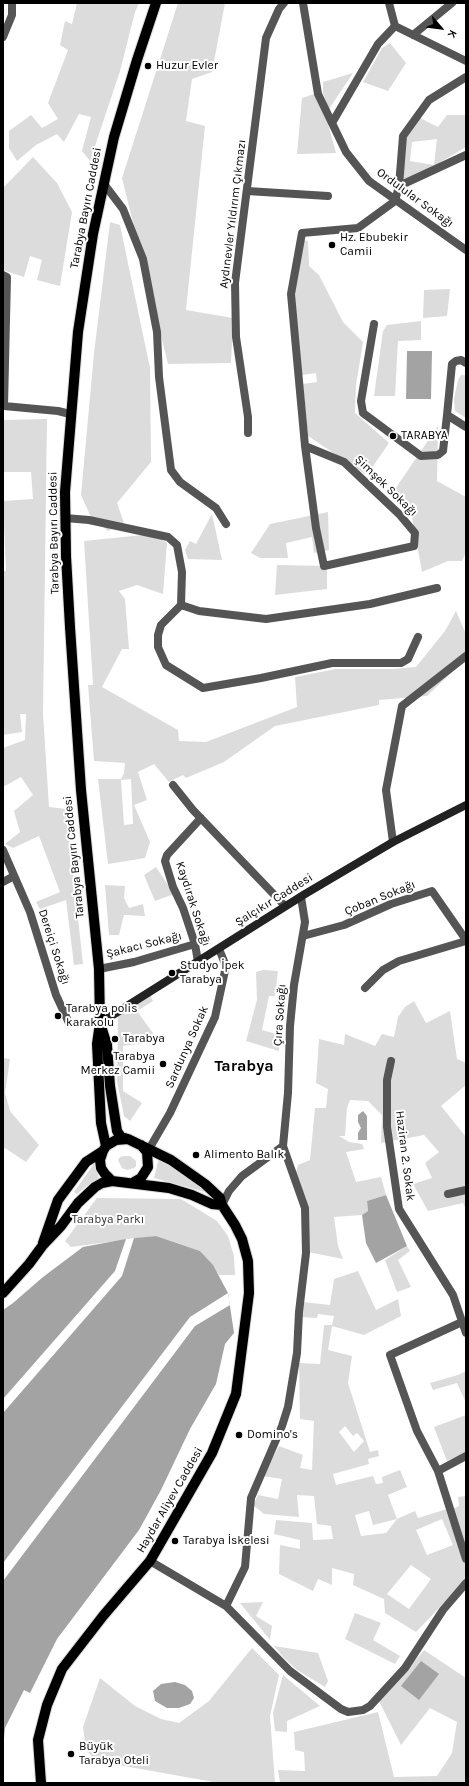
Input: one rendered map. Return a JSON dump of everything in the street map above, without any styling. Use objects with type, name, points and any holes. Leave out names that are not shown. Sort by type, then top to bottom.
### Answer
[{"type":"main road","name":"Tarabya Bayırı Caddesi","points":[[105,1148],[97,1044],[100,1023],[99,969],[80,775],[70,627],[65,492],[70,414],[78,332],[85,281],[116,130],[156,3]]},
{"type":"main road","name":"Şalçıkır Caddesi","points":[[100,1023],[301,896],[393,842],[466,805]]},
{"type":"main road","name":"Tarabya Bayırı Caddesi","points":[[100,1023],[107,1045],[110,1086],[117,1131],[121,1137],[128,1139]]},
{"type":"main road","points":[[43,1245],[58,1200],[86,1162],[116,1140],[128,1139],[145,1147],[147,1152],[148,1167],[142,1178],[134,1182]]},
{"type":"main road","name":"Haydar Aliyev Caddesi","points":[[41,1783],[38,1740],[47,1705],[62,1669],[103,1616],[150,1561],[212,1453],[236,1394],[249,1293],[248,1261],[242,1239],[222,1205],[220,1198],[205,1184],[171,1160],[145,1147]]},
{"type":"main road","points":[[105,1148],[100,1160],[101,1168],[112,1180]]},
{"type":"main road","points":[[3,1293],[85,1196],[95,1187],[112,1180],[134,1182],[184,1191],[204,1201],[222,1205]]},
{"type":"street","points":[[3,37],[12,15],[12,3]]},
{"type":"street","name":"Aydınevler Yıldırım Çıkmazı","points":[[248,433],[248,417],[236,337],[235,283],[266,38],[279,9],[284,3]]},
{"type":"street","name":"Ordulular Sokağı","points":[[303,3],[318,94],[346,152],[369,181],[466,250]]},
{"type":"street","points":[[389,3],[395,26],[466,61]]},
{"type":"street","points":[[412,35],[452,3]]},
{"type":"street","points":[[332,123],[378,44],[395,26]]},
{"type":"street","points":[[395,200],[399,186],[403,136],[429,100],[466,77]]},
{"type":"street","points":[[399,186],[466,156]]},
{"type":"street","points":[[104,184],[123,209],[143,259],[157,332],[159,377],[171,470],[180,482],[216,508],[226,524]]},
{"type":"street","points":[[247,192],[328,196]]},
{"type":"street","name":"Şimşek Sokağı","points":[[305,446],[344,462],[399,514],[415,533],[414,546],[324,566],[316,528],[305,446],[291,294],[302,233],[358,228],[395,200]]},
{"type":"street","points":[[3,275],[7,277],[4,406],[58,411],[70,414]]},
{"type":"street","points":[[374,324],[362,401],[363,413],[421,456],[438,455],[443,450],[452,364],[456,360],[461,360],[466,363]]},
{"type":"street","points":[[447,415],[466,427]]},
{"type":"street","points":[[65,518],[90,520],[168,537],[177,545],[182,572],[181,606],[161,625],[158,635],[158,647],[166,665],[203,688],[261,678],[332,663],[401,663],[408,659],[418,637]]},
{"type":"street","points":[[181,606],[199,611],[266,619],[370,604],[437,588]]},
{"type":"street","points":[[393,842],[386,790],[402,706],[466,656]]},
{"type":"street","points":[[173,785],[201,818],[285,906]]},
{"type":"street","name":"Kaydırak Sokağı","points":[[198,962],[195,944],[183,908],[173,887],[165,861],[201,818]]},
{"type":"street","name":"Dereiçi Sokağı","points":[[3,850],[30,912],[56,995],[69,1024],[100,1023]]},
{"type":"street","points":[[3,882],[14,876]]},
{"type":"street","name":"Çoban Sokağı","points":[[302,936],[344,925],[391,904],[432,891],[466,940]]},
{"type":"street","name":"Çıra Sokağı","points":[[283,1146],[288,1093],[290,1026],[294,985],[305,922],[301,896]]},
{"type":"street","points":[[365,988],[383,970],[399,961],[466,940]]},
{"type":"street","name":"Şakacı Sokağı","points":[[99,969],[134,962],[195,944]]},
{"type":"street","name":"Sardunya Sokak","points":[[145,1147],[170,1113],[215,1017],[226,966],[219,949]]},
{"type":"street","name":"Haziran 2. Sokak","points":[[391,1061],[387,1080],[387,1127],[399,1209],[453,1295],[466,1333]]},
{"type":"street","points":[[222,1205],[229,1191],[242,1176],[283,1146],[305,1208],[306,1253],[299,1312],[297,1353],[288,1407],[282,1426],[253,1489],[245,1567],[226,1606]]},
{"type":"street","points":[[448,1194],[466,1190]]},
{"type":"street","points":[[462,1322],[390,1355],[417,1431],[438,1471],[466,1559]]},
{"type":"street","points":[[438,1471],[466,1456]]},
{"type":"street","points":[[150,1561],[226,1606],[295,1675],[341,1709],[348,1712],[356,1712],[370,1706],[405,1668],[444,1610],[466,1582]]},
{"type":"green space","points":[[77,3],[139,3],[135,12],[120,71],[90,161],[82,151],[91,117],[79,114],[64,142],[57,134],[36,145],[17,161],[9,148],[9,131],[31,115],[42,128],[58,119],[48,103],[68,50],[60,45],[65,21],[72,24]]},
{"type":"green space","points":[[178,3],[225,3],[212,72],[192,79],[186,121],[205,126],[186,310],[233,318],[231,363],[168,364],[122,178]]},
{"type":"green space","points":[[390,43],[406,63],[388,91],[363,82],[382,48]]},
{"type":"green space","points":[[353,73],[329,109],[323,93],[323,82]]},
{"type":"green space","points":[[314,94],[327,120],[336,153],[297,154],[302,98]]},
{"type":"green space","points":[[447,115],[466,115],[466,147],[434,166],[403,181],[405,137],[420,118],[438,127]],"holes":[[[437,139],[434,165],[410,161],[412,142]]]},
{"type":"green space","points":[[33,157],[57,183],[72,212],[60,286],[37,280],[42,260],[30,256],[24,277],[3,270],[3,188]]},
{"type":"green space","points":[[110,222],[120,225],[150,368],[151,462],[117,503],[124,523],[108,531],[90,515],[81,495],[94,353]]},
{"type":"green space","points":[[303,240],[308,241],[309,266],[319,275],[343,322],[363,342],[356,385],[355,413],[389,443],[369,472],[365,474],[308,436],[303,384],[317,382],[316,373],[302,375],[293,296]]},
{"type":"green space","points":[[450,289],[447,316],[423,318],[424,290]]},
{"type":"green space","points":[[421,321],[421,340],[398,341],[395,396],[374,396],[383,331],[387,325]]},
{"type":"green space","points":[[461,375],[466,375],[466,418],[455,411],[454,399],[458,380]]},
{"type":"green space","points":[[47,419],[43,714],[49,807],[66,809],[83,964],[74,965],[66,900],[40,909],[36,902],[60,892],[39,836],[13,848],[5,844],[20,832],[14,811],[33,795],[21,777],[3,787],[3,748],[25,740],[26,714],[20,714],[22,732],[3,735],[3,571],[6,571],[3,501],[33,499],[31,472],[3,472],[3,420]]},
{"type":"green space","points":[[438,426],[437,481],[466,497],[466,552],[462,561],[448,561],[422,572],[412,517],[391,495]]},
{"type":"green space","points":[[328,512],[329,550],[314,553],[312,537],[286,543],[288,558],[260,558],[251,553],[270,524]]},
{"type":"green space","points":[[212,514],[222,560],[188,559],[185,550],[190,541],[196,544]]},
{"type":"green space","points":[[143,535],[155,536],[167,543],[163,594],[137,585],[119,591],[125,599],[129,649],[122,649],[102,687],[178,730],[179,741],[206,742],[297,707],[295,677],[336,669],[392,669],[416,667],[445,631],[456,611],[466,634],[466,659],[427,696],[379,700],[379,705],[275,726],[224,762],[186,778],[183,775],[169,782],[154,764],[138,772],[147,800],[134,805],[150,842],[145,858],[108,864],[98,779],[121,779],[124,773],[125,763],[94,761],[88,685],[93,685],[84,541]],"holes":[[[131,779],[133,824],[124,825],[121,780]]]},
{"type":"green space","points":[[277,565],[327,566],[327,589],[275,595]]},
{"type":"green space","points":[[156,867],[174,894],[155,901],[144,875]]},
{"type":"green space","points":[[105,885],[125,886],[124,898],[129,908],[143,904],[145,916],[124,915],[119,935],[109,935]]},
{"type":"green space","points":[[263,970],[278,971],[275,996],[269,996],[262,1030],[280,1035],[279,1051],[246,1041],[257,1000],[256,972]]},
{"type":"green space","points":[[150,995],[153,1001],[137,1011],[155,1036],[144,1043],[123,1046],[123,1091],[142,1103],[130,1121],[124,1116],[117,1081],[118,1015]]},
{"type":"green space","points":[[414,1001],[426,1023],[450,1011],[457,1059],[466,1063],[466,1085],[441,1106],[466,1137],[466,1209],[463,1203],[428,1211],[413,1184],[432,1178],[425,1163],[439,1152],[424,1135],[381,1143],[382,1115],[368,1101],[350,1100],[347,1108],[345,1136],[339,1136],[349,1142],[362,1144],[364,1149],[346,1152],[356,1182],[381,1177],[386,1195],[367,1201],[368,1211],[362,1215],[334,1217],[338,1246],[343,1259],[303,1251],[302,1214],[295,1176],[298,1165],[310,1160],[315,1108],[326,1108],[328,1089],[316,1083],[319,1039],[344,1045],[345,1034],[375,1046],[382,1034],[394,1037],[398,1017],[405,1007]]},
{"type":"green space","points":[[3,1058],[10,1059],[5,1093],[10,1111],[39,1145],[26,1162],[5,1148],[3,1150]]},
{"type":"green space","points":[[130,1156],[136,1161],[136,1166],[134,1168],[127,1170],[122,1168],[118,1160],[120,1157]]},
{"type":"green space","points":[[159,1157],[212,1194],[154,1178]]},
{"type":"green space","points":[[95,1162],[99,1179],[88,1185],[77,1194],[74,1192]]},
{"type":"green space","name":"Tarabya Parkı","points":[[97,1198],[181,1199],[217,1221],[228,1236],[234,1256],[235,1275],[219,1275],[200,1251],[156,1236],[71,1247],[65,1241]]},
{"type":"green space","points":[[407,1246],[410,1251],[398,1260],[411,1287],[397,1292],[385,1260]]},
{"type":"green space","points":[[358,1271],[376,1310],[398,1299],[401,1316],[364,1335],[332,1326],[328,1350],[352,1356],[348,1383],[370,1452],[378,1450],[379,1456],[368,1459],[369,1464],[333,1474],[336,1485],[373,1476],[376,1484],[383,1483],[382,1477],[400,1470],[407,1487],[388,1495],[397,1519],[415,1511],[418,1518],[447,1509],[448,1511],[459,1506],[458,1497],[466,1496],[466,1580],[416,1632],[385,1613],[384,1599],[353,1585],[354,1574],[332,1568],[332,1585],[318,1579],[313,1591],[279,1574],[280,1545],[300,1549],[300,1540],[274,1534],[276,1520],[312,1523],[313,1540],[333,1539],[331,1526],[317,1524],[314,1496],[297,1495],[299,1517],[264,1514],[253,1505],[258,1495],[278,1499],[282,1479],[263,1476],[279,1446],[303,1455],[300,1468],[312,1470],[314,1421],[300,1419],[299,1363],[320,1364],[324,1325],[332,1325],[334,1316],[318,1314],[317,1318],[301,1317],[303,1302],[330,1305],[334,1279]],"holes":[[[345,1426],[353,1436],[357,1433],[364,1441],[354,1452],[339,1432]],[[369,1511],[373,1525],[397,1519],[386,1533],[361,1536],[355,1515]],[[442,1519],[453,1545],[427,1555],[416,1530]],[[411,1565],[431,1579],[409,1609],[387,1594]]]},
{"type":"green space","points":[[466,1371],[466,1403],[457,1383],[433,1390],[430,1383],[458,1375]]},
{"type":"green space","points":[[466,1415],[466,1453],[447,1461],[434,1427]]},
{"type":"green space","points":[[263,1602],[256,1616],[272,1626],[270,1640],[240,1603]]},
{"type":"green space","points":[[355,1613],[381,1623],[373,1640],[400,1656],[395,1664],[345,1639]]},
{"type":"green space","points":[[274,1646],[318,1653],[328,1681],[325,1687],[297,1670]]},
{"type":"green space","points":[[252,1648],[279,1675],[270,1716],[275,1783],[219,1783],[96,1761],[86,1750],[83,1727],[100,1678],[135,1706],[161,1719],[179,1723],[209,1701]]},
{"type":"green space","points":[[424,1650],[466,1678],[466,1783],[280,1783],[278,1770],[305,1771],[304,1752],[295,1750],[294,1732],[378,1712],[394,1777],[437,1776],[452,1753],[457,1722],[430,1708],[401,1745],[379,1701]]},
{"type":"green space","points":[[283,1675],[320,1706],[287,1721],[287,1732],[275,1731],[273,1713]]},
{"type":"shaded area","points":[[407,351],[432,351],[431,399],[406,399]]},
{"type":"shaded area","points":[[363,1111],[367,1116],[367,1140],[358,1140],[358,1133],[361,1128],[358,1122],[358,1115]]},
{"type":"shaded area","points":[[386,1195],[407,1246],[376,1263],[366,1243],[362,1215],[368,1211],[367,1201]]},
{"type":"shaded area","points":[[156,1236],[200,1251],[213,1265],[228,1293],[234,1333],[225,1344],[216,1384],[190,1429],[161,1490],[139,1530],[57,1639],[30,1693],[24,1690],[5,1728],[3,1749],[3,1310],[83,1247],[126,1239]]},
{"type":"shaded area","points":[[421,1661],[439,1674],[419,1700],[401,1686]]},
{"type":"shaded area","points":[[175,1682],[185,1685],[192,1691],[194,1698],[190,1704],[179,1708],[167,1708],[155,1701],[153,1691],[161,1684]]},
{"type":"pier","points":[[134,1238],[122,1276],[3,1413],[3,1399],[115,1271],[126,1239]]},
{"type":"pier","points":[[228,1293],[230,1305],[195,1326],[3,1581],[3,1563],[190,1317]]},
{"type":"place","name":"Huzur Evler","points":[[148,66]]},
{"type":"place","name":"Hz. Ebubekir Camii","points":[[332,245]]},
{"type":"place","name":"TARABYA","points":[[393,436]]},
{"type":"place","name":"Studyo İpek Tarabya","points":[[172,973]]},
{"type":"place","name":"Tarabya polis karakolu","points":[[58,1016]]},
{"type":"place","name":"Tarabya","points":[[115,1039]]},
{"type":"place","name":"Tarabya Merkez Camii","points":[[163,1064]]},
{"type":"place","name":"Alimento Balık","points":[[196,1155]]},
{"type":"place","name":"Domino's","points":[[239,1435]]},
{"type":"place","name":"Tarabya İskelesi","points":[[175,1541]]},
{"type":"place","name":"Büyük Tarabya Oteli","points":[[71,1754]]},
{"type":"district","name":"Tarabya","points":[[244,1066]]}]
